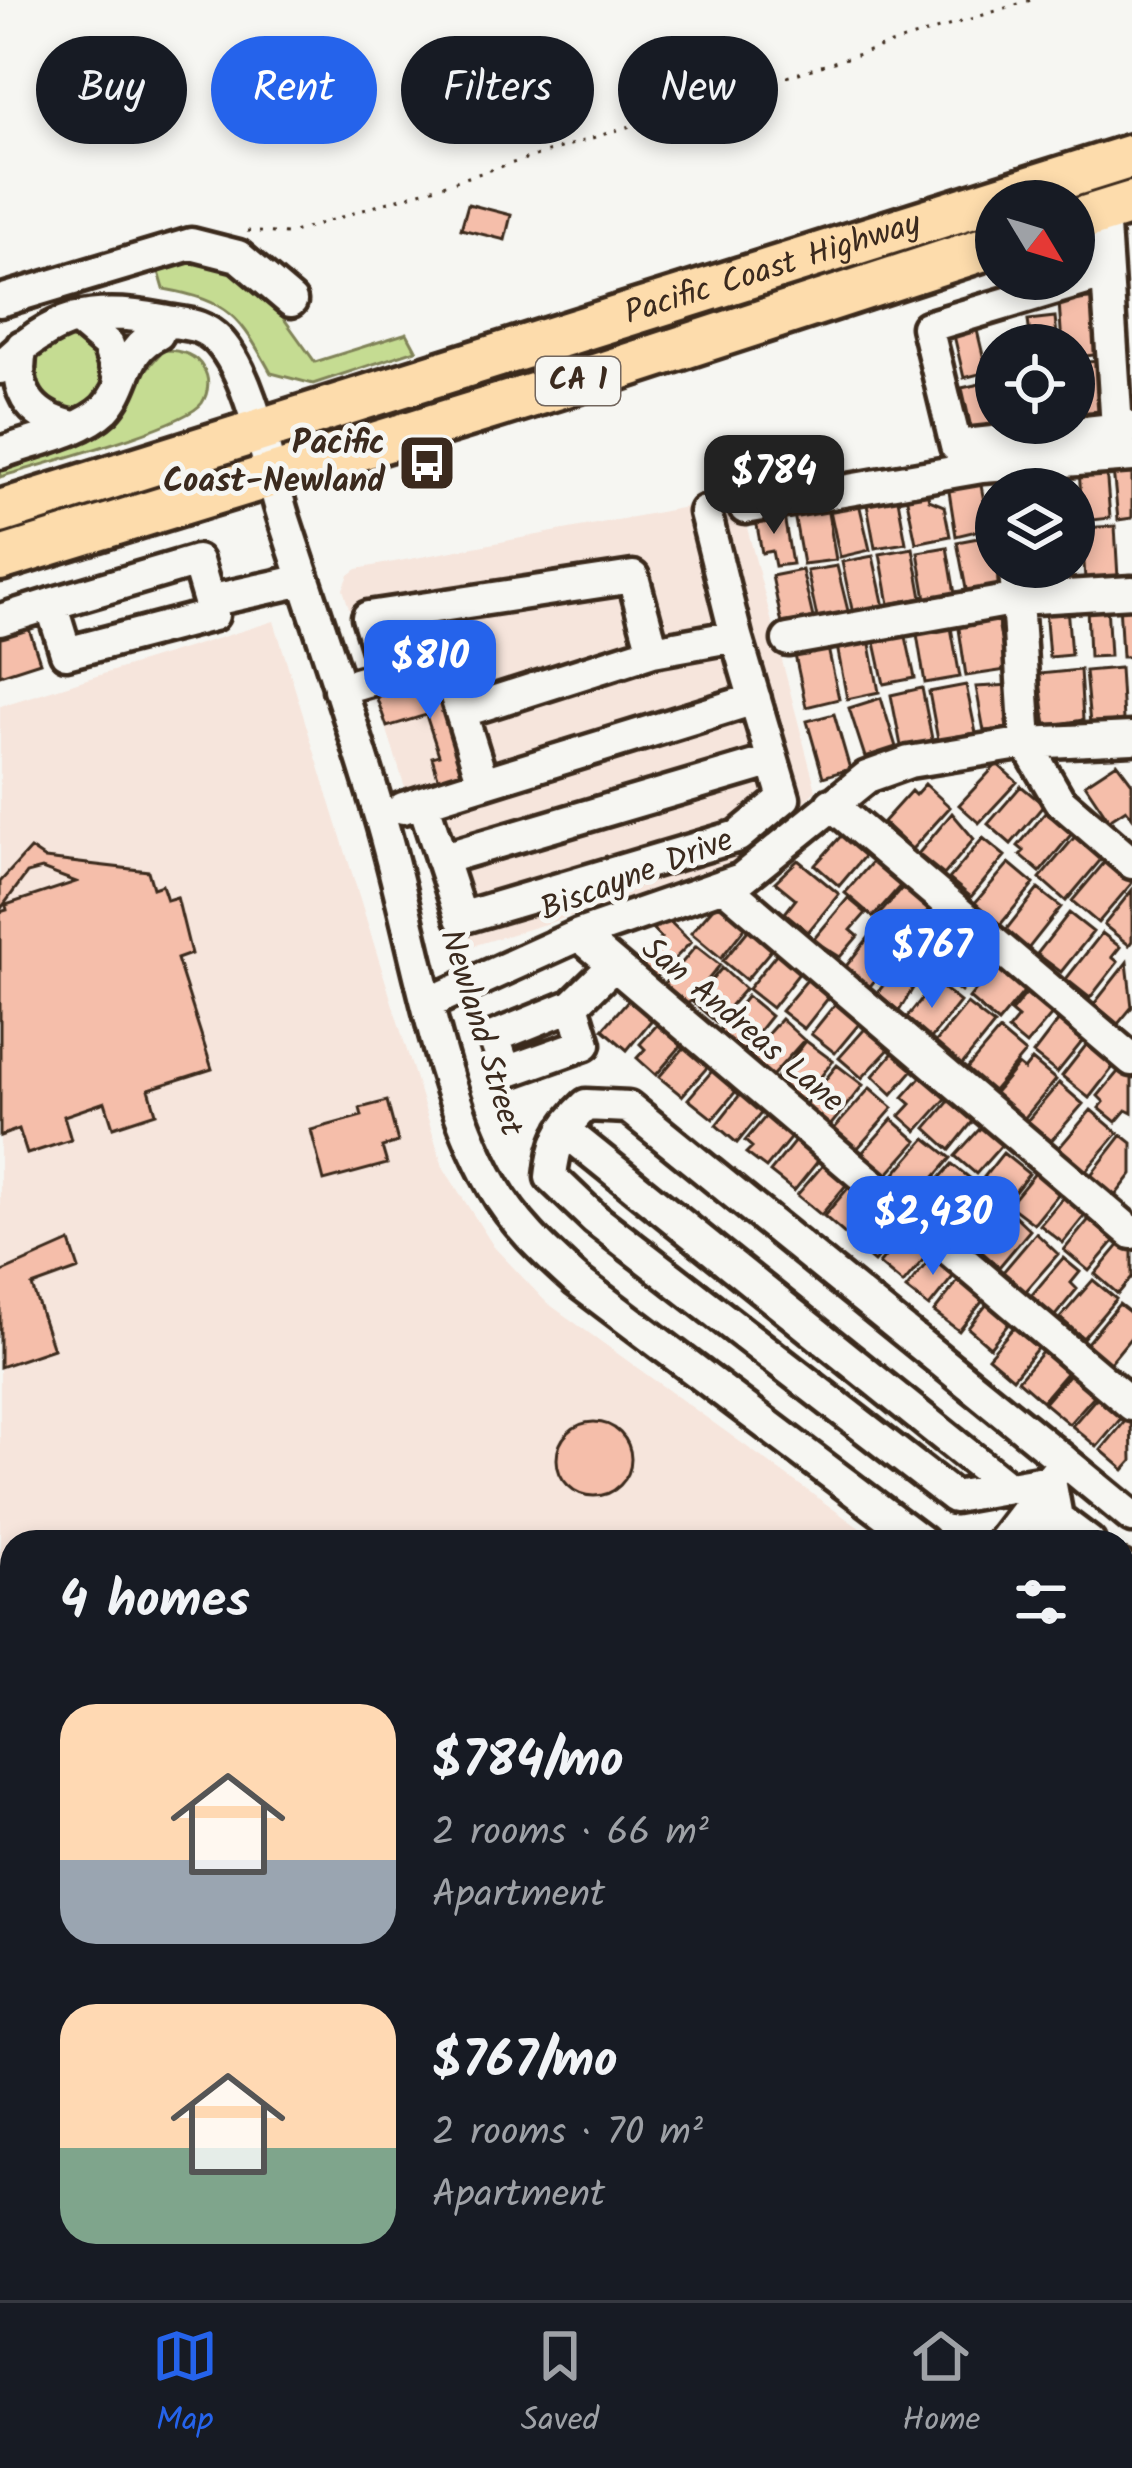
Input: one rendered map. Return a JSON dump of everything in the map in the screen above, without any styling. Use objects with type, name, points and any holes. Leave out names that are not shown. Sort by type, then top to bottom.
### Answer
[{"type":"highway","name":"Pacific Coast Highway","points":[[0,512],[1132,156]]},
{"type":"highway","name":"Pacific Coast Highway","points":[[0,559],[975,252]]},
{"type":"street","points":[[1103,212],[1116,286],[1124,427],[956,446],[927,327],[1116,286]]},
{"type":"street","points":[[0,301],[191,244],[216,246],[238,256],[291,301]]},
{"type":"street","name":"Newland Street","points":[[76,318],[141,312],[195,324],[221,343],[258,432],[380,815],[470,1137],[494,1188],[530,1238],[577,1281],[906,1530]]},
{"type":"street","points":[[61,423],[28,404],[11,357],[53,323],[76,318],[108,345],[120,381]]},
{"type":"street","points":[[0,453],[108,406],[134,350],[158,334],[162,320]]},
{"type":"street","points":[[0,435],[61,423]]},
{"type":"street","points":[[1061,468],[1132,456]]},
{"type":"street","points":[[746,508],[975,481]]},
{"type":"street","points":[[422,802],[461,918],[738,836],[784,798],[705,512]]},
{"type":"street","points":[[0,620],[51,604],[197,561],[212,615],[66,653],[51,604]]},
{"type":"street","points":[[386,675],[368,617],[633,577],[653,652]]},
{"type":"street","points":[[208,601],[304,580]]},
{"type":"street","points":[[1017,588],[1026,743],[1059,800],[1132,863]]},
{"type":"street","points":[[788,640],[1018,599],[1132,592]]},
{"type":"street","points":[[461,712],[653,652],[736,636]]},
{"type":"street","points":[[339,688],[444,658],[483,783]]},
{"type":"street","points":[[380,815],[755,699]]},
{"type":"street","name":"Biscayne Drive","points":[[430,1002],[579,935],[723,885],[758,867],[867,777],[909,763],[1026,743],[1132,738]]},
{"type":"street","points":[[441,859],[773,761]]},
{"type":"street","points":[[831,804],[1132,1060]]},
{"type":"street","points":[[723,885],[1132,1233]]},
{"type":"street","name":"San Andreas Lane","points":[[579,935],[1132,1405]]},
{"type":"street","points":[[573,1005],[614,965]]},
{"type":"street","points":[[1057,1470],[954,1497],[595,1219],[551,1177],[554,1142],[586,1106],[628,1107],[1057,1470],[1132,1516]]},
{"type":"street","points":[[564,1130],[1005,1485]]},
{"type":"street","points":[[1049,1530],[1057,1470]]},
{"type":"street","points":[[1011,1530],[1057,1470]]},
{"type":"path","points":[[241,230],[287,234],[1031,0]]},
{"type":"shaded area","points":[[739,497],[816,790],[742,864],[456,951],[343,589],[349,575],[357,569]]},
{"type":"shaded area","points":[[274,621],[443,1167],[494,1247],[546,1302],[862,1530],[0,1530],[0,706]]},
{"type":"green space","points":[[181,256],[227,256],[254,277],[315,362],[407,333],[416,350],[313,384],[271,373],[231,314],[204,299],[164,289],[157,265]]},
{"type":"green space","points":[[64,331],[91,336],[109,385],[74,410],[34,394],[31,356]]},
{"type":"green space","points":[[163,350],[191,356],[205,372],[206,394],[190,413],[140,434],[0,477],[0,460],[97,428]]},
{"type":"building","points":[[468,204],[511,215],[505,240],[461,229]]},
{"type":"building","points":[[1099,298],[1103,354],[1095,355],[1095,324],[1061,324],[1059,302]]},
{"type":"building","points":[[1055,317],[1056,324],[1028,324],[1028,320]]},
{"type":"building","points":[[975,326],[975,375],[964,378],[953,331]]},
{"type":"building","points":[[1095,361],[1099,361],[1102,411],[1095,412]]},
{"type":"building","points":[[975,385],[975,431],[972,432],[962,388]]},
{"type":"building","points":[[1132,467],[1132,518],[1118,520],[1113,469]]},
{"type":"building","points":[[1106,468],[1110,518],[1095,520],[1095,469]]},
{"type":"building","points":[[975,481],[975,531],[956,536],[948,485]]},
{"type":"building","points":[[926,486],[929,500],[944,506],[950,536],[916,543],[905,490]]},
{"type":"building","points":[[897,494],[906,543],[875,548],[866,499]]},
{"type":"building","points":[[859,503],[870,550],[840,557],[830,510]]},
{"type":"building","points":[[827,507],[836,560],[803,564],[794,514]]},
{"type":"building","points":[[783,510],[792,564],[775,566],[772,551],[762,553],[755,515]]},
{"type":"building","points":[[1115,526],[1118,578],[1095,579],[1095,527]]},
{"type":"building","points":[[975,539],[975,588],[999,588],[967,594],[957,542]]},
{"type":"building","points":[[947,547],[955,594],[926,599],[918,552]]},
{"type":"building","points":[[913,548],[922,598],[889,604],[880,554]]},
{"type":"building","points":[[873,556],[884,607],[853,614],[842,562]]},
{"type":"building","points":[[837,566],[849,615],[818,622],[807,571]]},
{"type":"building","points":[[802,570],[814,622],[783,629],[772,576]]},
{"type":"building","points":[[1119,602],[1132,602],[1132,657],[1122,657]]},
{"type":"building","points":[[1107,604],[1110,656],[1089,657],[1087,606]]},
{"type":"building","points":[[1067,606],[1071,655],[1049,657],[1045,608]]},
{"type":"building","points":[[997,615],[1006,670],[966,676],[958,622]]},
{"type":"building","points":[[26,620],[40,662],[0,675],[0,629]]},
{"type":"building","points":[[950,622],[960,677],[925,683],[916,628]]},
{"type":"building","points":[[905,632],[915,678],[884,684],[874,638]]},
{"type":"building","points":[[869,639],[879,692],[847,699],[837,646]]},
{"type":"building","points":[[828,648],[839,699],[806,707],[795,655]]},
{"type":"building","points":[[1120,668],[1123,720],[1090,724],[1085,671]]},
{"type":"building","points":[[1080,670],[1083,720],[1046,726],[1039,674]]},
{"type":"building","points":[[441,672],[475,773],[440,784],[432,757],[439,755],[426,715],[387,727],[375,693]]},
{"type":"building","points":[[966,685],[976,733],[938,740],[929,692]]},
{"type":"building","points":[[1012,685],[1014,720],[1006,721],[1007,729],[984,731],[976,687]]},
{"type":"building","points":[[922,688],[933,744],[902,751],[891,695]]},
{"type":"building","points":[[881,698],[896,747],[865,757],[849,708]]},
{"type":"building","points":[[834,714],[850,769],[823,777],[807,721]]},
{"type":"building","points":[[1117,763],[1132,783],[1132,817],[1126,809],[1109,820],[1085,784]]},
{"type":"building","points":[[997,764],[1017,782],[979,823],[959,805]]},
{"type":"building","points":[[925,784],[950,807],[912,849],[883,822],[911,791],[915,795]]},
{"type":"building","points":[[1021,786],[1044,805],[1011,844],[988,824]]},
{"type":"building","points":[[952,813],[974,839],[944,875],[918,854]]},
{"type":"building","points":[[1045,813],[1074,831],[1040,872],[1020,855],[1024,851],[1018,846]]},
{"type":"building","points":[[849,827],[872,847],[839,886],[815,865]]},
{"type":"building","points":[[1078,833],[1104,856],[1066,901],[1040,878]]},
{"type":"building","points":[[983,838],[1005,856],[971,897],[949,879]]},
{"type":"building","points":[[30,849],[45,859],[148,871],[153,888],[162,885],[167,900],[177,897],[191,954],[177,959],[212,1069],[149,1089],[156,1113],[113,1127],[105,1102],[64,1116],[71,1140],[27,1154],[19,1129],[0,1136],[0,912],[7,910],[6,905],[76,882],[42,869],[27,873],[0,910],[0,882]]},
{"type":"building","points":[[884,857],[908,877],[873,917],[845,893],[873,861],[877,865]]},
{"type":"building","points":[[1109,857],[1132,883],[1098,923],[1072,901]]},
{"type":"building","points":[[798,860],[839,894],[808,932],[785,913],[796,899],[775,882]]},
{"type":"building","points":[[1009,863],[1034,884],[1000,925],[974,904]]},
{"type":"building","points":[[910,879],[937,903],[900,937],[877,917]]},
{"type":"building","points":[[1038,889],[1061,907],[1028,949],[1005,931]]},
{"type":"building","points":[[1132,890],[1132,941],[1129,945],[1104,925]]},
{"type":"building","points":[[723,896],[751,920],[721,958],[691,933]]},
{"type":"building","points":[[848,898],[866,913],[851,930],[858,936],[840,957],[813,940]]},
{"type":"building","points":[[940,904],[969,929],[947,955],[942,950],[929,965],[905,945]]},
{"type":"building","points":[[1069,913],[1093,932],[1061,972],[1037,954]]},
{"type":"building","points":[[662,914],[691,942],[654,980],[636,963],[661,938],[650,926]]},
{"type":"building","points":[[754,923],[777,943],[746,980],[723,961]]},
{"type":"building","points":[[876,928],[901,947],[868,989],[843,970]]},
{"type":"building","points":[[970,932],[994,951],[961,992],[937,973]]},
{"type":"building","points":[[1102,933],[1120,947],[1112,957],[1118,962],[1090,998],[1066,979]]},
{"type":"building","points":[[696,946],[720,965],[688,1004],[664,984]]},
{"type":"building","points":[[781,948],[804,967],[772,1008],[748,989]]},
{"type":"building","points":[[907,956],[924,970],[899,1011],[877,993]]},
{"type":"building","points":[[1002,957],[1032,982],[998,1023],[969,998]]},
{"type":"building","points":[[1127,962],[1132,1007],[1118,1024],[1094,1004]]},
{"type":"building","points":[[722,968],[745,989],[716,1022],[693,1002]]},
{"type":"building","points":[[812,974],[833,992],[804,1029],[781,1011]]},
{"type":"building","points":[[935,982],[960,1002],[929,1041],[904,1021]]},
{"type":"building","points":[[1034,984],[1060,1005],[1026,1045],[1008,1030],[1018,1018],[1011,1012]]},
{"type":"building","points":[[636,991],[659,1011],[627,1050],[603,1029]]},
{"type":"building","points":[[747,996],[771,1016],[743,1051],[718,1032]]},
{"type":"building","points":[[840,998],[864,1018],[835,1053],[811,1034]]},
{"type":"building","points":[[967,1004],[994,1025],[961,1066],[934,1044]]},
{"type":"building","points":[[1065,1012],[1090,1032],[1057,1073],[1033,1054]]},
{"type":"building","points":[[664,1017],[688,1038],[656,1075],[637,1058],[645,1049],[640,1044]]},
{"type":"building","points":[[781,1019],[804,1040],[772,1076],[749,1055]]},
{"type":"building","points":[[871,1022],[896,1042],[862,1078],[839,1058]]},
{"type":"building","points":[[999,1031],[1025,1053],[991,1093],[965,1071]]},
{"type":"building","points":[[1094,1035],[1121,1057],[1089,1098],[1062,1076]]},
{"type":"building","points":[[806,1041],[833,1061],[802,1101],[775,1080]]},
{"type":"building","points":[[689,1042],[712,1062],[682,1096],[659,1077]]},
{"type":"building","points":[[898,1047],[918,1064],[892,1094],[873,1076]]},
{"type":"building","points":[[1032,1060],[1056,1080],[1023,1120],[993,1095],[1018,1065],[1024,1070]]},
{"type":"building","points":[[1126,1062],[1132,1067],[1132,1113],[1126,1110],[1116,1122],[1099,1108],[1104,1102],[1098,1096]]},
{"type":"building","points":[[718,1064],[742,1084],[713,1119],[688,1099]]},
{"type":"building","points":[[837,1065],[863,1085],[830,1126],[804,1106]]},
{"type":"building","points":[[927,1070],[952,1092],[917,1131],[900,1116],[911,1104],[903,1097]]},
{"type":"building","points":[[1059,1083],[1083,1104],[1051,1141],[1027,1121]]},
{"type":"building","points":[[746,1087],[767,1106],[737,1143],[716,1125]]},
{"type":"building","points":[[870,1088],[893,1108],[857,1149],[833,1130]]},
{"type":"building","points":[[956,1093],[978,1115],[950,1150],[926,1128]]},
{"type":"building","points":[[387,1101],[398,1142],[382,1147],[387,1164],[324,1181],[311,1130],[362,1116],[360,1108]]},
{"type":"building","points":[[772,1109],[797,1130],[766,1168],[746,1153],[752,1147],[745,1141]]},
{"type":"building","points":[[1091,1110],[1118,1133],[1085,1172],[1058,1149]]},
{"type":"building","points":[[892,1119],[917,1141],[887,1175],[861,1154]]},
{"type":"building","points":[[986,1122],[1006,1140],[976,1174],[955,1156]]},
{"type":"building","points":[[1122,1135],[1132,1143],[1132,1174],[1115,1196],[1090,1176]]},
{"type":"building","points":[[799,1136],[823,1155],[794,1191],[770,1172]]},
{"type":"building","points":[[926,1138],[951,1158],[916,1199],[891,1178]]},
{"type":"building","points":[[1003,1153],[1029,1174],[1010,1198],[984,1177]]},
{"type":"building","points":[[829,1158],[852,1178],[821,1215],[797,1195]]},
{"type":"building","points":[[952,1164],[976,1183],[943,1221],[920,1201]]},
{"type":"building","points":[[1040,1167],[1064,1187],[1034,1224],[1009,1205]]},
{"type":"building","points":[[855,1180],[879,1199],[847,1236],[824,1216]]},
{"type":"building","points":[[976,1186],[1002,1207],[971,1243],[945,1223]]},
{"type":"building","points":[[1069,1190],[1091,1208],[1063,1243],[1040,1225]]},
{"type":"building","points":[[884,1203],[907,1224],[874,1262],[850,1242]]},
{"type":"building","points":[[1009,1210],[1030,1230],[999,1267],[976,1247]]},
{"type":"building","points":[[1095,1212],[1121,1233],[1089,1271],[1064,1250]]},
{"type":"building","points":[[910,1227],[934,1247],[903,1284],[879,1264]]},
{"type":"building","points":[[1036,1233],[1058,1254],[1025,1292],[1002,1273]]},
{"type":"building","points":[[1126,1237],[1132,1242],[1132,1277],[1118,1294],[1095,1274]]},
{"type":"building","points":[[70,1242],[79,1269],[32,1286],[53,1349],[0,1367],[0,1273]]},
{"type":"building","points":[[937,1250],[960,1268],[929,1307],[906,1289]]},
{"type":"building","points":[[1063,1258],[1080,1272],[1071,1283],[1077,1289],[1054,1317],[1030,1297]]},
{"type":"building","points":[[964,1273],[989,1293],[959,1331],[934,1312]]},
{"type":"building","points":[[1093,1280],[1116,1299],[1083,1338],[1060,1318]]},
{"type":"building","points":[[991,1299],[1014,1317],[990,1347],[968,1328]]},
{"type":"building","points":[[1119,1304],[1132,1314],[1132,1336],[1109,1364],[1086,1344]]},
{"type":"building","points":[[1020,1320],[1044,1340],[1013,1378],[988,1357]]},
{"type":"building","points":[[1049,1344],[1073,1365],[1042,1401],[1018,1380]]},
{"type":"building","points":[[1076,1366],[1102,1387],[1069,1424],[1044,1403]]},
{"type":"building","points":[[1103,1390],[1128,1410],[1097,1447],[1072,1426]]},
{"type":"building","points":[[1131,1414],[1132,1461],[1124,1470],[1101,1450]]},
{"type":"building","points":[[594,1422],[608,1424],[620,1433],[629,1445],[629,1473],[620,1485],[608,1494],[594,1496],[580,1494],[568,1485],[559,1473],[557,1459],[559,1445],[568,1433],[580,1424]]},
{"type":"place","name":"Pacific Coast-Newland","points":[[427,463]]}]
